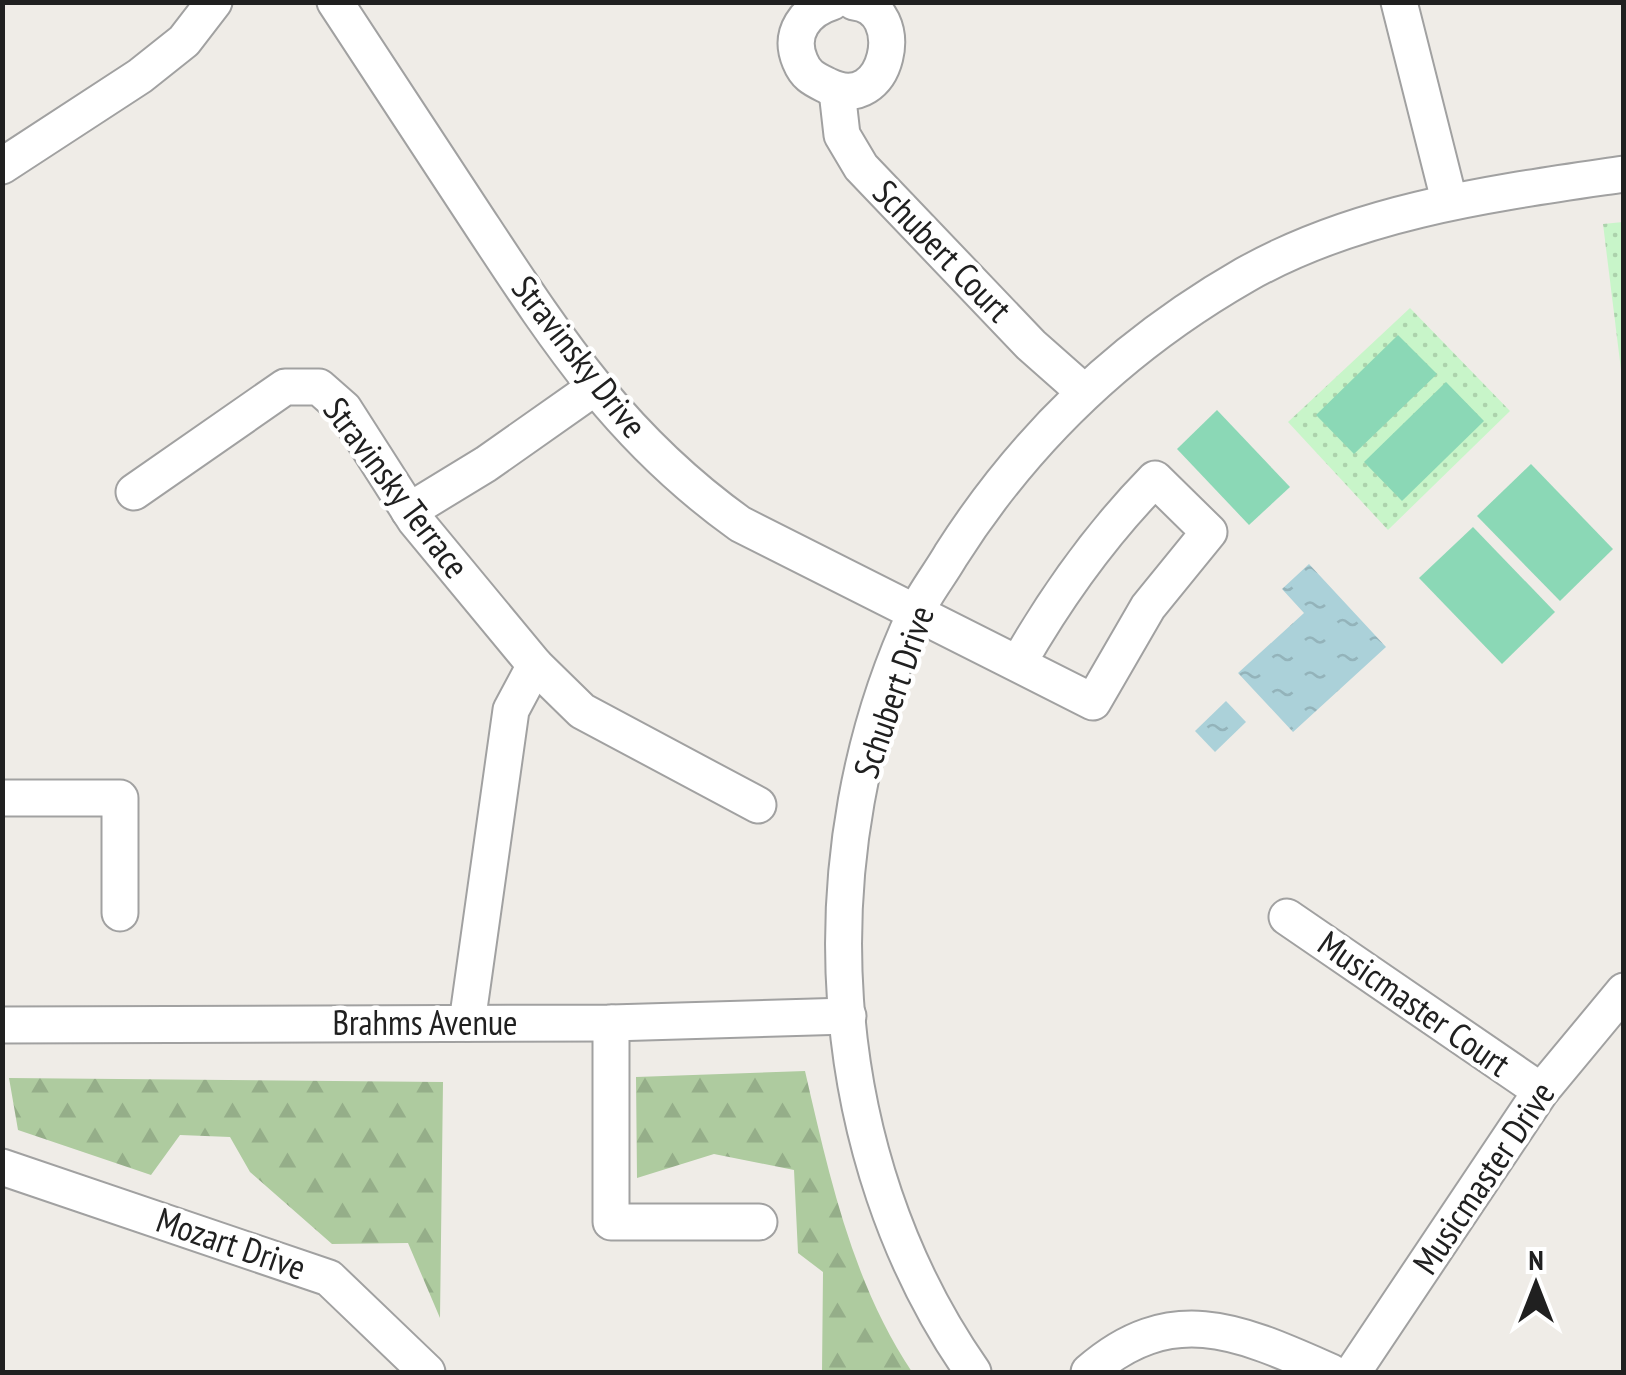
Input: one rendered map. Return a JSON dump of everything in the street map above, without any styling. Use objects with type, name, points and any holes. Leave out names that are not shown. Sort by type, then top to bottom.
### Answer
[{"type":"street","name":"Stravinsky Drive","points":[[335,2],[560,345],[616,416],[690,488],[740,524],[1092,702],[1148,607],[1209,532],[1155,479],[1108,527],[1061,588],[1019,662]]},
{"type":"street","points":[[832,2],[814,8],[798,28],[798,57],[808,76],[837,90],[860,90],[880,74],[888,48],[882,21],[862,3],[854,2]]},
{"type":"street","points":[[1398,2],[1449,200]]},
{"type":"street","points":[[2,166],[140,76],[184,41],[212,3]]},
{"type":"street","name":"Schubert Court","points":[[837,90],[842,135],[860,166],[1031,345],[1083,391]]},
{"type":"street","name":"Schubert Drive","points":[[973,1372],[947,1336],[892,1214],[864,1132],[842,952],[848,842],[870,738],[916,611],[994,488],[1083,391],[1136,345],[1248,274],[1325,240],[1449,200],[1624,174]]},
{"type":"street","name":"Stravinsky Terrace","points":[[134,492],[285,387],[319,387],[344,408],[408,510],[535,665],[582,711],[758,805]]},
{"type":"street","points":[[408,510],[486,464],[594,388]]},
{"type":"street","points":[[466,1023],[511,710],[535,665]]},
{"type":"street","points":[[2,798],[120,798],[120,914]]},
{"type":"street","name":"Musicmaster Court","points":[[1287,916],[1541,1092]]},
{"type":"street","name":"Musicmaster Drive","points":[[1353,1372],[1541,1092],[1624,990]]},
{"type":"street","name":"Brahms Avenue","points":[[2,1025],[611,1023],[848,1016]]},
{"type":"street","points":[[611,1023],[611,1222],[759,1222]]},
{"type":"street","name":"Mozart Drive","points":[[2,1167],[329,1278],[428,1372]]},
{"type":"street","points":[[1089,1372],[1110,1354],[1163,1329],[1243,1334],[1331,1372]]},
{"type":"green space","points":[[1624,222],[1623,386],[1603,224]]},
{"type":"green space","points":[[1410,308],[1510,411],[1388,530],[1288,422]]},
{"type":"green space","points":[[1398,335],[1437,374],[1354,454],[1316,415]]},
{"type":"green space","points":[[1446,382],[1484,421],[1402,501],[1364,462]]},
{"type":"green space","points":[[1217,410],[1290,487],[1249,525],[1177,449]]},
{"type":"green space","points":[[1531,464],[1613,549],[1560,601],[1477,516]]},
{"type":"green space","points":[[1473,527],[1555,612],[1502,664],[1419,578]]},
{"type":"green space","points":[[805,1071],[858,1265],[873,1302],[912,1372],[822,1372],[823,1272],[798,1253],[794,1170],[714,1154],[637,1178],[636,1077]]},
{"type":"green space","points":[[9,1078],[443,1082],[440,1318],[408,1243],[332,1244],[250,1172],[230,1137],[180,1135],[151,1175],[18,1130]]},
{"type":"water","points":[[1309,564],[1386,647],[1293,732],[1238,673],[1304,613],[1282,589]]},
{"type":"water","points":[[1226,701],[1246,722],[1215,752],[1195,731]]}]
